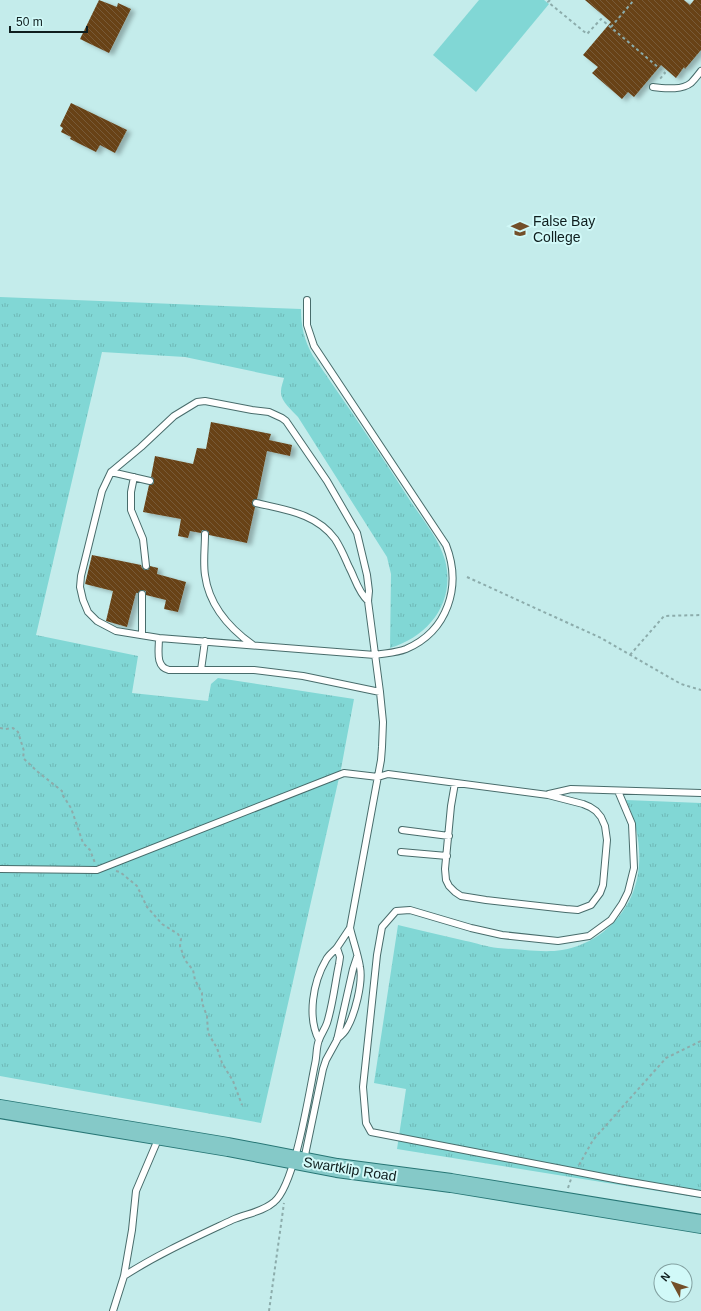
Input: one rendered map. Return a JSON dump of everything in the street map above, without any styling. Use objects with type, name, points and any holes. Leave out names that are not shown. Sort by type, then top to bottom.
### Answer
[{"type":"main road","name":"Swartklip Road","points":[[0,1110],[228,1147],[337,1168],[451,1183],[701,1224]]},
{"type":"lane","points":[[653,87],[672,88],[683,86],[690,83],[701,71]]},
{"type":"lane","points":[[307,300],[307,324],[314,346],[446,545],[452,562],[453,579],[451,595],[446,610],[436,626],[422,639],[406,648],[397,652],[375,655],[159,638],[116,631],[98,621],[88,612],[80,587],[81,576],[100,498],[111,472],[141,447],[174,416],[197,402],[205,401],[269,412],[286,421],[327,480],[357,534],[368,575],[368,602],[375,655],[380,692],[382,734],[381,760],[350,928],[337,948],[326,960],[316,986],[312,1012],[314,1030],[319,1040]]},
{"type":"lane","points":[[111,472],[150,481]]},
{"type":"lane","points":[[134,477],[131,510],[143,538],[146,566]]},
{"type":"lane","points":[[256,503],[301,514],[319,524],[335,540],[351,570],[362,596],[368,602]]},
{"type":"lane","points":[[205,534],[205,575],[213,600],[219,612],[228,624],[254,646]]},
{"type":"lane","points":[[142,594],[142,635]]},
{"type":"lane","points":[[159,638],[159,664],[164,669],[254,670],[303,676],[380,692]]},
{"type":"lane","points":[[201,670],[205,641]]},
{"type":"lane","points":[[0,869],[97,870],[344,773],[378,777],[388,774],[548,795],[590,807],[601,817],[605,826],[607,840],[603,885],[600,893],[591,905],[578,910],[566,909],[486,900],[461,896],[454,892],[446,880],[445,869],[455,783]]},
{"type":"lane","points":[[548,795],[571,789],[701,794]]},
{"type":"lane","points":[[618,791],[632,824],[634,868],[628,892],[622,904],[611,920],[589,936],[558,941],[502,935],[470,928],[410,910],[396,911],[382,927],[362,1087],[366,1123],[371,1132],[701,1194]]},
{"type":"lane","points":[[402,830],[449,836]]},
{"type":"lane","points":[[401,852],[447,856]]},
{"type":"lane","points":[[124,1276],[143,1264],[178,1246],[233,1220],[274,1203],[280,1196],[299,1160],[326,1060],[337,1040],[347,1028],[354,1009],[360,968],[350,928]]},
{"type":"lane","points":[[299,1160],[319,1040],[326,1027],[332,1004],[340,957],[337,948]]},
{"type":"lane","points":[[337,1040],[357,957]]},
{"type":"lane","points":[[113,1311],[118,1300],[124,1276],[132,1230],[136,1192],[160,1136]]},
{"type":"path","points":[[550,0],[548,2],[587,34],[601,19],[665,73],[653,87]]},
{"type":"path","points":[[611,28],[634,0]]},
{"type":"path","points":[[467,577],[600,638],[681,684],[701,690]]},
{"type":"path","points":[[630,655],[664,616],[701,615]]},
{"type":"path","points":[[0,728],[13,728],[18,732],[24,751],[24,758],[38,772],[62,791],[62,794],[71,808],[83,843],[90,850],[97,870],[120,872],[137,886],[147,907],[162,924],[178,934],[181,940],[180,946],[185,960],[193,970],[195,980],[202,993],[202,1003],[207,1016],[208,1033],[222,1063],[233,1081],[242,1105]]},
{"type":"path","points":[[566,1202],[569,1183],[593,1140],[666,1058],[701,1042]]},
{"type":"path","points":[[269,1311],[286,1183]]},
{"type":"green space","points":[[479,0],[544,0],[549,4],[476,92],[433,55]]},
{"type":"green space","points":[[0,297],[301,309],[304,333],[307,344],[313,356],[430,530],[439,545],[445,560],[447,590],[443,603],[436,615],[417,635],[390,648],[391,574],[387,557],[298,417],[284,402],[281,391],[284,378],[185,357],[102,352],[36,635],[138,656],[132,693],[208,701],[211,684],[218,678],[354,699],[341,769],[261,1123],[0,1076]]},
{"type":"green space","points":[[626,800],[701,803],[701,1198],[397,1149],[406,1089],[374,1083],[398,925],[490,947],[548,951],[562,950],[584,944],[603,932],[619,916],[626,907],[635,885],[638,873],[639,848],[635,823]]},
{"type":"building","points":[[99,0],[117,7],[118,3],[131,9],[109,53],[80,39]]},
{"type":"building","points":[[585,0],[684,0],[690,5],[694,0],[701,0],[701,50],[685,69],[684,67],[676,78],[661,65],[634,97],[628,92],[622,99],[592,73],[598,67],[583,55],[611,22]]},
{"type":"building","points":[[71,103],[127,130],[115,153],[100,145],[96,152],[70,139],[71,137],[61,132],[63,128],[60,126]]},
{"type":"building","points":[[211,422],[271,434],[269,440],[292,445],[290,456],[267,451],[257,499],[253,500],[252,502],[253,506],[255,507],[247,543],[209,535],[209,532],[205,530],[202,530],[201,533],[190,531],[188,538],[178,536],[181,519],[143,512],[149,485],[153,484],[154,482],[153,478],[151,477],[155,456],[193,464],[197,448],[206,449]]},
{"type":"building","points":[[92,555],[141,565],[145,570],[148,570],[150,566],[158,568],[157,574],[186,582],[178,612],[164,609],[166,600],[146,595],[146,591],[142,590],[136,593],[127,627],[106,621],[113,591],[85,584]]},
{"type":"place","name":"False Bay College","points":[[520,229]]}]
